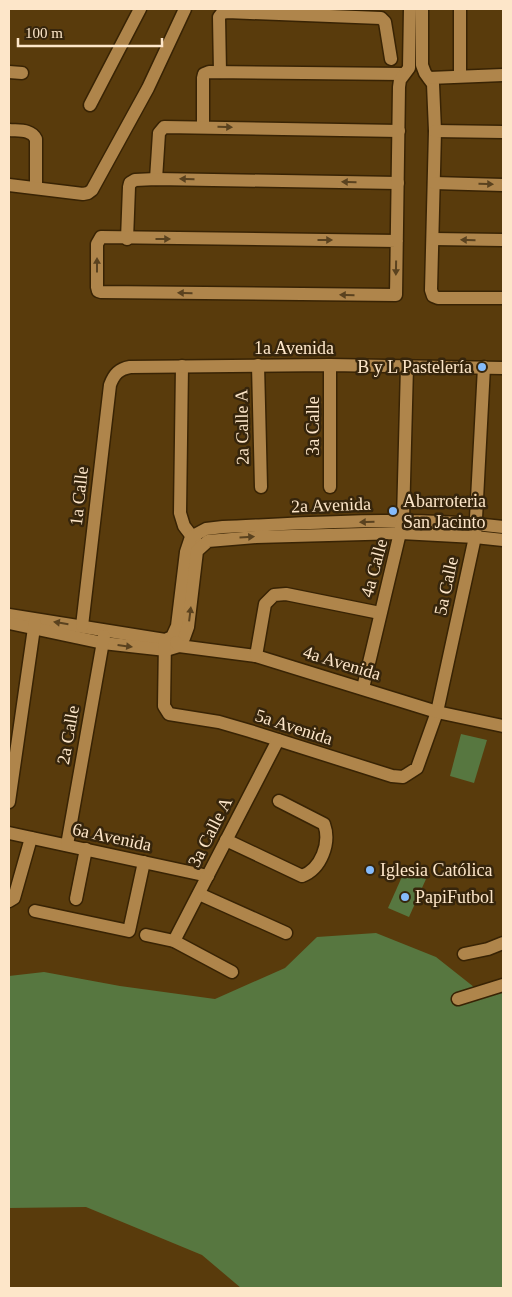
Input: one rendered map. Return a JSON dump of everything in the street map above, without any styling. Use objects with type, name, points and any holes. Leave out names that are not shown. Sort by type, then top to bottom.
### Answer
[{"type":"street","points":[[90,104],[140,9]]},
{"type":"street","points":[[9,185],[83,194],[92,190],[148,88],[185,9]]},
{"type":"street","points":[[397,241],[128,239],[101,237],[98,240],[98,290],[101,292],[396,295],[397,241],[398,183],[399,130],[399,86],[403,74],[409,68],[410,9]]},
{"type":"street","points":[[422,9],[422,65],[432,84],[435,131],[434,239],[431,290],[433,296],[438,298],[503,298]]},
{"type":"street","points":[[460,9],[460,76]]},
{"type":"street","points":[[220,72],[219,17],[222,13],[227,12],[381,18],[385,22],[391,59]]},
{"type":"street","points":[[9,72],[22,73]]},
{"type":"street","points":[[203,126],[203,78],[204,74],[208,72],[403,74]]},
{"type":"street","points":[[429,78],[503,75]]},
{"type":"street","points":[[156,178],[160,129],[164,127],[399,130]]},
{"type":"street","points":[[9,130],[34,134],[36,139],[36,188]]},
{"type":"street","points":[[435,131],[503,132]]},
{"type":"street","points":[[128,239],[129,187],[130,183],[135,180],[156,178],[398,183]]},
{"type":"street","points":[[434,184],[503,185]]},
{"type":"street","points":[[434,239],[503,240]]},
{"type":"street","name":"1a Avenida","points":[[117,372],[123,368],[130,367],[330,364],[503,368]]},
{"type":"street","name":"3a Calle","points":[[330,364],[330,487]]},
{"type":"street","name":"2a Calle A","points":[[258,365],[261,487]]},
{"type":"street","points":[[168,643],[184,638],[188,627],[197,551],[201,546],[184,526],[180,513],[182,366]]},
{"type":"street","name":"4a Calle","points":[[363,688],[402,527],[407,366]]},
{"type":"street","name":"5a Calle","points":[[409,774],[417,768],[437,712],[476,530],[484,367]]},
{"type":"street","name":"1a Calle","points":[[82,626],[110,385],[117,372]]},
{"type":"street","name":"2a Avenida","points":[[192,536],[206,529],[223,527],[402,527],[476,530],[503,527]]},
{"type":"street","name":"2a Avenida","points":[[201,546],[208,541],[217,539],[402,527]]},
{"type":"street","name":"2a Avenida","points":[[476,530],[503,540]]},
{"type":"street","points":[[168,643],[176,626],[186,552],[192,536]]},
{"type":"street","points":[[256,656],[265,604],[274,595],[286,594],[380,613]]},
{"type":"street","name":"4a Avenida","points":[[9,614],[35,624],[104,637],[168,643],[256,656],[437,712],[503,726]]},
{"type":"street","name":"4a Avenida","points":[[9,623],[82,626],[104,637]]},
{"type":"street","points":[[9,802],[35,624]]},
{"type":"street","name":"2a Calle","points":[[67,845],[104,637]]},
{"type":"street","name":"5a Avenida","points":[[168,643],[164,706],[167,711],[176,716],[219,722],[392,776],[403,777],[409,774]]},
{"type":"street","name":"3a Calle A","points":[[174,941],[278,740]]},
{"type":"street","points":[[226,840],[302,876],[310,873],[317,866],[326,843],[324,824],[279,801]]},
{"type":"street","name":"6a Avenida","points":[[9,833],[208,876]]},
{"type":"street","points":[[10,901],[14,898],[31,838]]},
{"type":"street","points":[[76,899],[86,850]]},
{"type":"street","points":[[35,911],[128,931],[130,930],[144,862]]},
{"type":"street","points":[[199,894],[286,933]]},
{"type":"street","points":[[146,935],[174,941],[232,972]]},
{"type":"street","points":[[464,954],[503,944]]},
{"type":"street","points":[[458,999],[503,985]]},
{"type":"green space","points":[[461,734],[487,740],[474,783],[450,776]]},
{"type":"green space","name":"PapiFutbol","points":[[405,870],[426,879],[409,917],[388,908]]},
{"type":"green space","points":[[376,933],[436,957],[479,991],[503,985],[503,1288],[241,1288],[202,1255],[86,1207],[9,1208],[9,976],[44,972],[120,986],[215,999],[285,968],[317,937]]},
{"type":"place","name":"B y L Pastelería","points":[[482,367]]},
{"type":"place","name":"Abarroteria San Jacinto","points":[[393,511]]},
{"type":"place","name":"Iglesia Católica","points":[[370,870]]},
{"type":"place","name":"PapiFutbol","points":[[405,897]]}]
